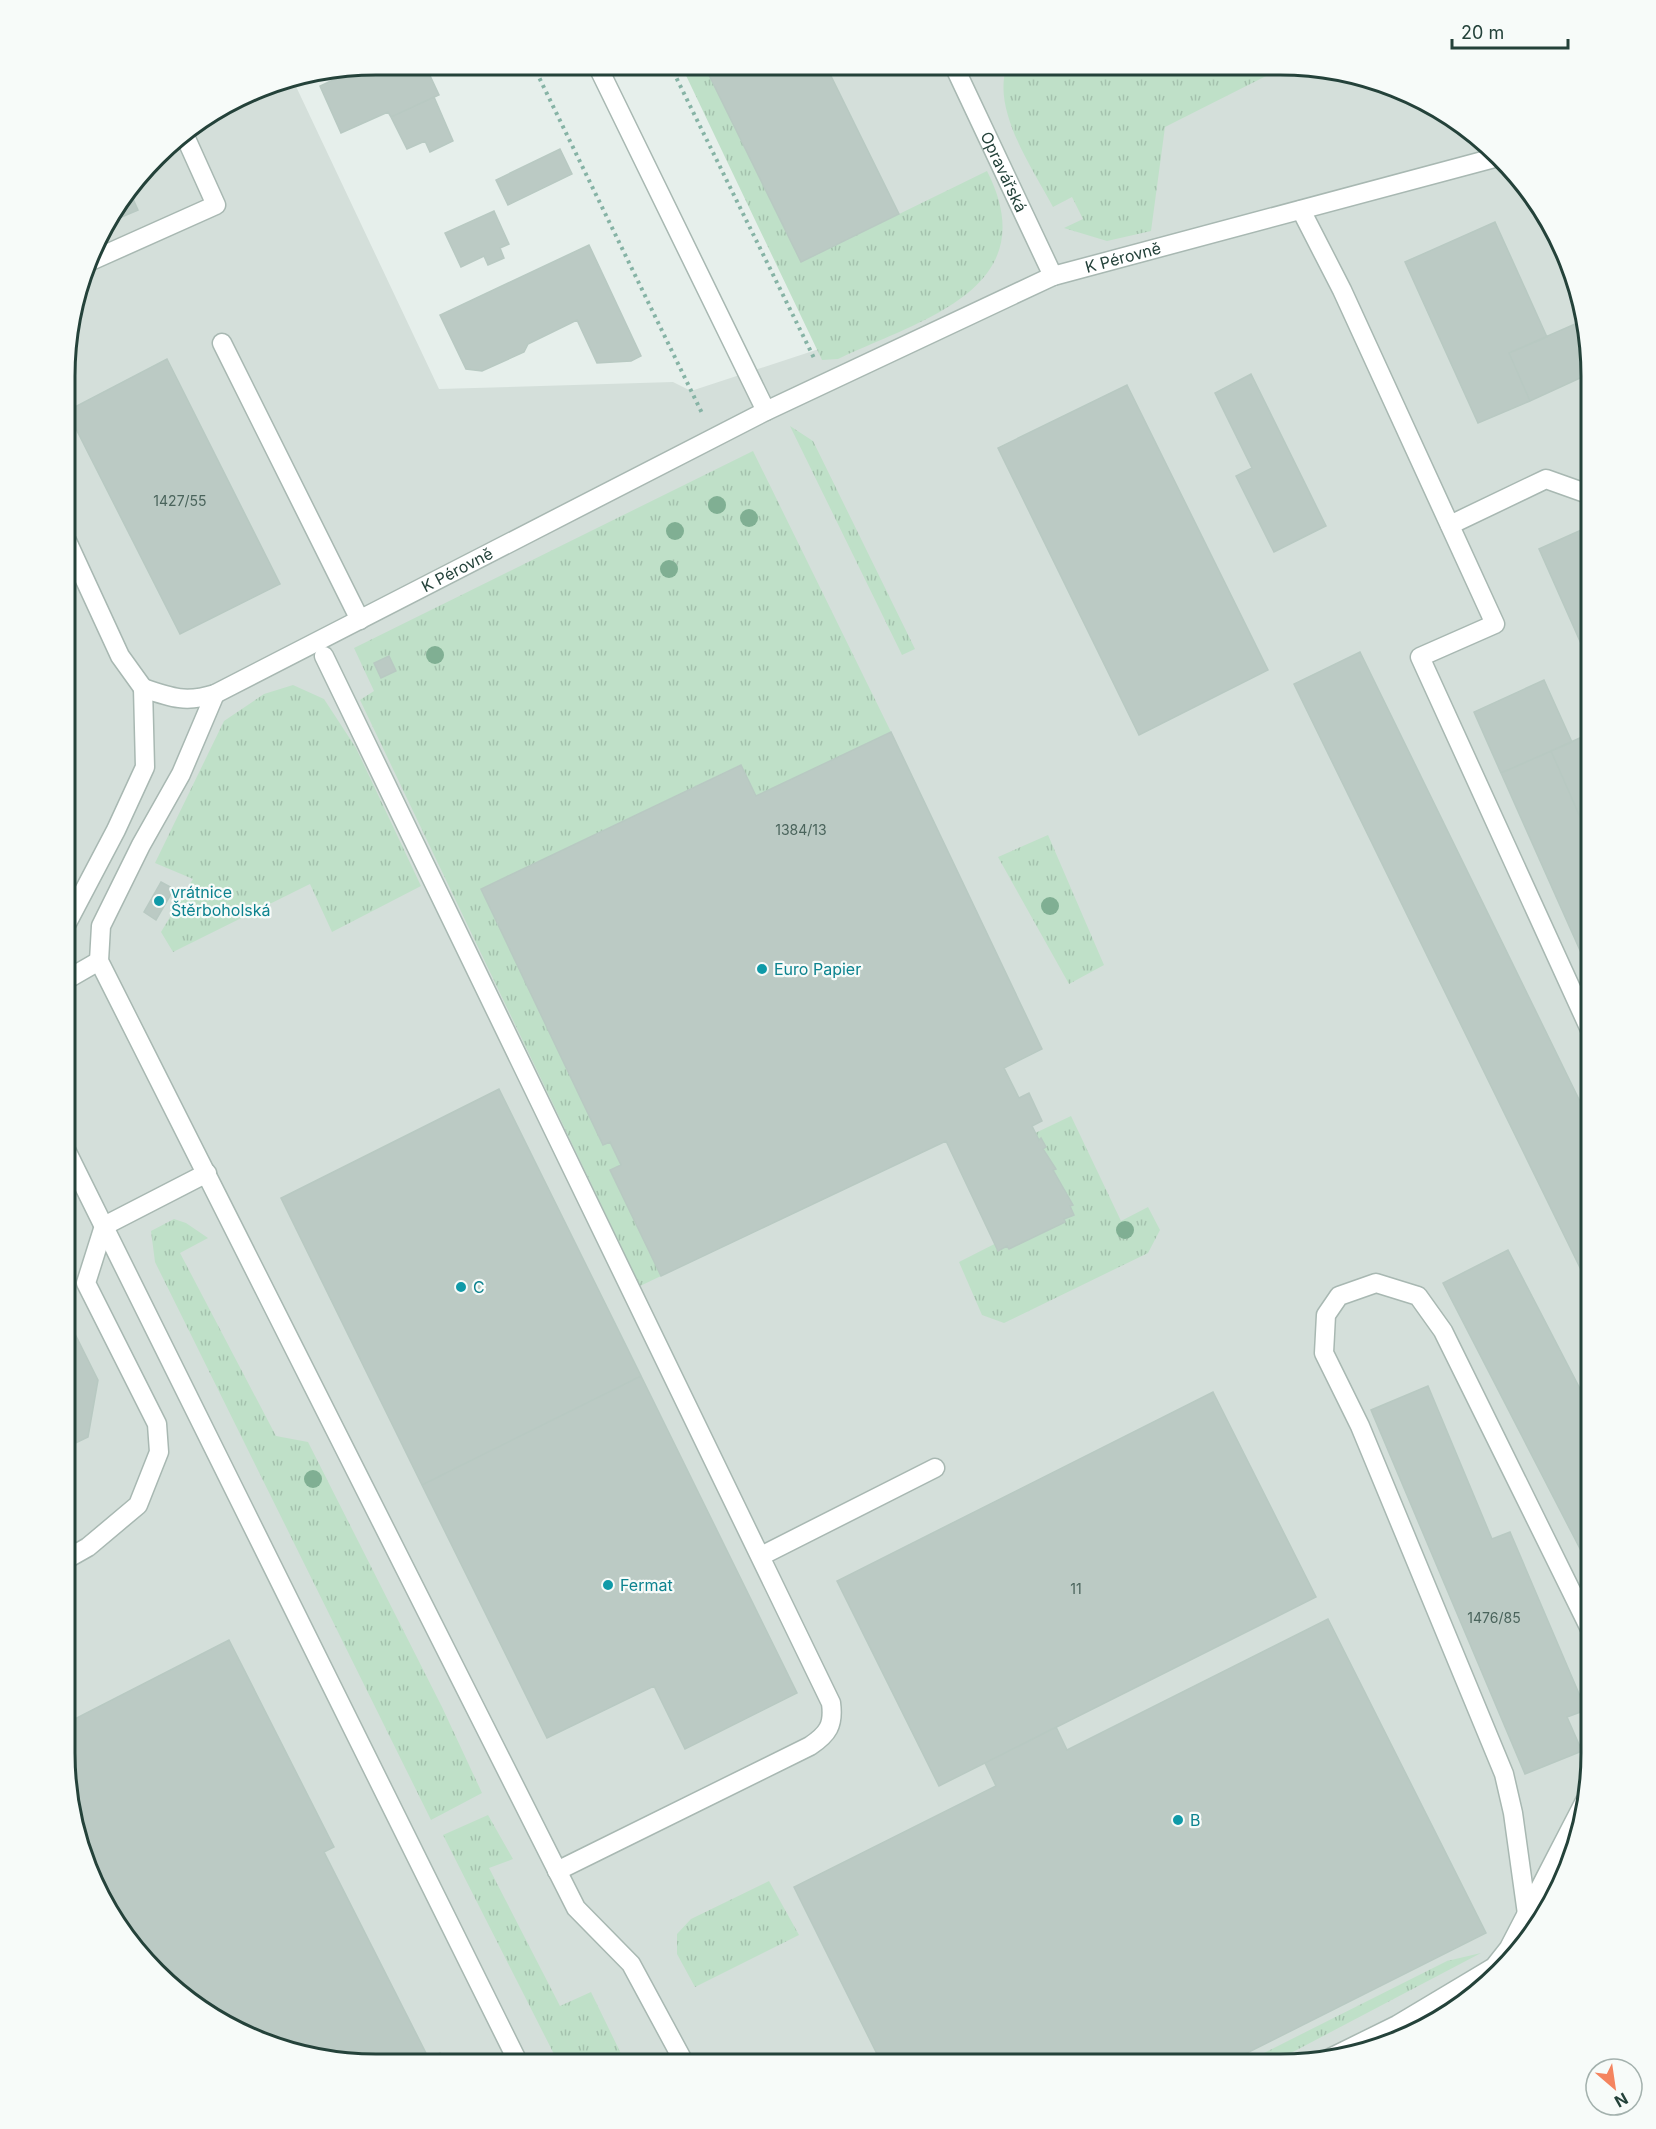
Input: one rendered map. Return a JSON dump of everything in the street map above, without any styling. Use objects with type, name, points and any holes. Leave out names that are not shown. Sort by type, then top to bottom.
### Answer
[{"type":"street","points":[[602,75],[766,411]]},
{"type":"street","name":"Opravářská","points":[[958,75],[1053,276]]},
{"type":"street","points":[[100,257],[216,205],[188,142]]},
{"type":"street","name":"K Pérovně","points":[[143,688],[170,698],[194,700],[215,694],[766,411],[1053,276],[1488,159]]},
{"type":"street","points":[[1301,210],[1342,290],[1495,624],[1420,657],[1581,1010]]},
{"type":"street","points":[[222,343],[360,620]]},
{"type":"street","points":[[1450,525],[1546,479],[1581,491]]},
{"type":"street","points":[[75,558],[120,656],[143,688],[144,767],[116,830],[75,908]]},
{"type":"street","points":[[324,656],[831,1703],[831,1725],[824,1737],[557,1871]]},
{"type":"street","points":[[215,694],[181,774],[141,845],[101,926],[99,961],[576,1908],[631,1964],[679,2054]]},
{"type":"street","points":[[75,975],[99,961]]},
{"type":"street","points":[[75,1168],[514,2054]]},
{"type":"street","points":[[75,1554],[88,1547],[138,1505],[159,1452],[157,1424],[86,1283],[104,1226],[207,1173]]},
{"type":"street","points":[[1527,1914],[1504,1774],[1360,1426],[1324,1353],[1326,1315],[1339,1296],[1376,1283],[1419,1296],[1443,1332],[1581,1611]]},
{"type":"street","points":[[761,1556],[935,1468]]},
{"type":"street","points":[[1510,1947],[1572,1826]]},
{"type":"street","points":[[1405,2026],[1484,1973]]},
{"type":"path","points":[[538,75],[714,438]]},
{"type":"path","points":[[675,75],[826,382]]},
{"type":"shaded area","points":[[691,75],[1280,75],[1319,78],[1358,85],[1395,98],[1430,115],[1463,137],[1493,163],[1519,193],[1541,226],[1565,279],[1575,317],[1581,376],[1581,1753],[1578,1792],[1571,1831],[1558,1868],[1541,1903],[1519,1936],[1493,1966],[1463,1992],[1430,2014],[1377,2038],[1339,2048],[1280,2054],[376,2054],[337,2051],[325,2049],[172,1974],[137,1936],[126,1920],[106,1886],[91,1850],[81,1812],[75,1753],[75,376],[78,337],[85,298],[106,243],[137,193],[163,163],[193,137],[243,106],[296,86],[439,389],[673,382],[691,391],[822,348]]},
{"type":"green space","points":[[686,75],[717,75],[801,262],[987,171],[1001,211],[1001,245],[988,272],[966,295],[937,313],[838,359],[822,360]]},
{"type":"green space","points":[[1005,75],[1268,75],[1165,127],[1151,231],[1107,241],[1064,228],[1083,219],[1072,197],[1053,207],[1016,139],[1009,120],[1004,83]]},
{"type":"green space","points":[[790,426],[813,441],[915,649],[902,655]]},
{"type":"green space","points":[[753,451],[891,732],[756,796],[740,765],[481,889],[603,1145],[610,1142],[621,1165],[610,1170],[661,1276],[640,1286],[360,700],[374,691],[354,648]]},
{"type":"green space","points":[[293,685],[324,699],[356,748],[421,886],[332,932],[310,884],[173,952],[161,932],[193,879],[155,863],[224,721],[264,694]]},
{"type":"green space","points":[[1048,835],[1104,965],[1069,984],[998,857]]},
{"type":"green space","points":[[1071,1116],[1121,1221],[1148,1207],[1160,1230],[1148,1253],[1004,1323],[982,1315],[959,1262],[1067,1207],[1029,1136]]},
{"type":"green space","points":[[174,1219],[186,1223],[208,1238],[180,1253],[276,1436],[308,1442],[442,1707],[482,1793],[431,1820],[155,1262],[151,1231]]},
{"type":"green space","points":[[488,1815],[513,1859],[489,1868],[560,2006],[591,1992],[621,2054],[554,2054],[443,1835]]},
{"type":"green space","points":[[769,1881],[799,1935],[695,1987],[677,1954],[677,1934],[691,1919]]},
{"type":"green space","points":[[1481,1953],[1290,2053],[1262,2054],[1447,1961]]},
{"type":"building","points":[[430,75],[439,95],[391,117],[388,112],[341,133],[320,86],[337,78]]},
{"type":"building","points":[[709,75],[830,75],[899,214],[801,262]]},
{"type":"building","points":[[434,97],[453,141],[430,152],[425,141],[407,149],[391,117]]},
{"type":"building","points":[[560,149],[572,174],[508,205],[496,180]]},
{"type":"building","points":[[133,199],[138,210],[121,217]]},
{"type":"building","points":[[494,211],[509,244],[500,248],[504,258],[488,265],[484,256],[461,267],[445,233]]},
{"type":"building","points":[[1495,222],[1547,337],[1509,353],[1530,401],[1478,423],[1405,262]]},
{"type":"building","points":[[589,245],[641,356],[631,361],[597,363],[577,320],[528,344],[524,352],[482,371],[466,369],[440,315]]},
{"type":"building","points":[[1576,324],[1581,378],[1530,401],[1509,353]]},
{"type":"building","points":[[167,359],[280,584],[180,634],[75,427],[75,407]]},
{"type":"building","points":[[1251,374],[1326,526],[1274,552],[1236,476],[1252,468],[1215,393]]},
{"type":"building","points":[[1127,385],[1268,670],[1139,735],[998,448]]},
{"type":"building","points":[[1581,530],[1581,644],[1539,549]]},
{"type":"building","points":[[1360,652],[1581,1104],[1581,1270],[1294,684]]},
{"type":"building","points":[[389,656],[396,671],[381,678],[374,663]]},
{"type":"building","points":[[1544,680],[1572,742],[1501,773],[1474,712]]},
{"type":"building","name":"Euro Papier","points":[[891,732],[1042,1049],[1004,1068],[1019,1098],[1029,1093],[1042,1121],[1032,1126],[1039,1140],[1041,1138],[1046,1147],[1043,1149],[1056,1169],[1053,1170],[1073,1205],[1070,1206],[1074,1215],[1064,1219],[1065,1222],[1009,1249],[1007,1246],[998,1251],[946,1141],[661,1276],[610,1170],[621,1165],[610,1142],[603,1145],[481,889],[741,765],[756,796]]},
{"type":"building","points":[[1581,738],[1581,819],[1551,751]]},
{"type":"building","points":[[1551,751],[1581,819],[1581,953],[1501,773]]},
{"type":"building","name":"vrátnice Štěrboholská","points":[[161,882],[174,889],[156,920],[144,912]]},
{"type":"building","name":"C","points":[[499,1089],[641,1376],[422,1485],[281,1198]]},
{"type":"building","points":[[1508,1250],[1581,1391],[1581,1551],[1443,1283]]},
{"type":"building","points":[[75,1334],[98,1380],[88,1437],[75,1443]]},
{"type":"building","name":"Fermat","points":[[641,1376],[797,1693],[685,1749],[654,1686],[547,1738],[422,1485]]},
{"type":"building","points":[[1428,1386],[1492,1539],[1510,1532],[1581,1698],[1581,1712],[1567,1717],[1581,1751],[1525,1774],[1371,1410]]},
{"type":"building","points":[[1213,1392],[1316,1597],[939,1786],[837,1581]]},
{"type":"building","name":"B","points":[[1328,1619],[1486,1933],[1245,2054],[877,2054],[794,1887],[996,1786],[985,1763],[1056,1727],[1067,1750]]},
{"type":"building","points":[[229,1640],[334,1847],[324,1852],[426,2054],[337,2051],[279,2038],[226,2014],[193,1992],[163,1966],[137,1936],[115,1903],[91,1850],[78,1792],[75,1719]]},
{"type":"place","name":"vrátnice Štěrboholská","points":[[159,901]]},
{"type":"place","name":"Euro Papier","points":[[762,969]]},
{"type":"place","name":"C","points":[[461,1287]]},
{"type":"place","name":"Fermat","points":[[608,1585]]},
{"type":"place","name":"B","points":[[1178,1820]]}]
